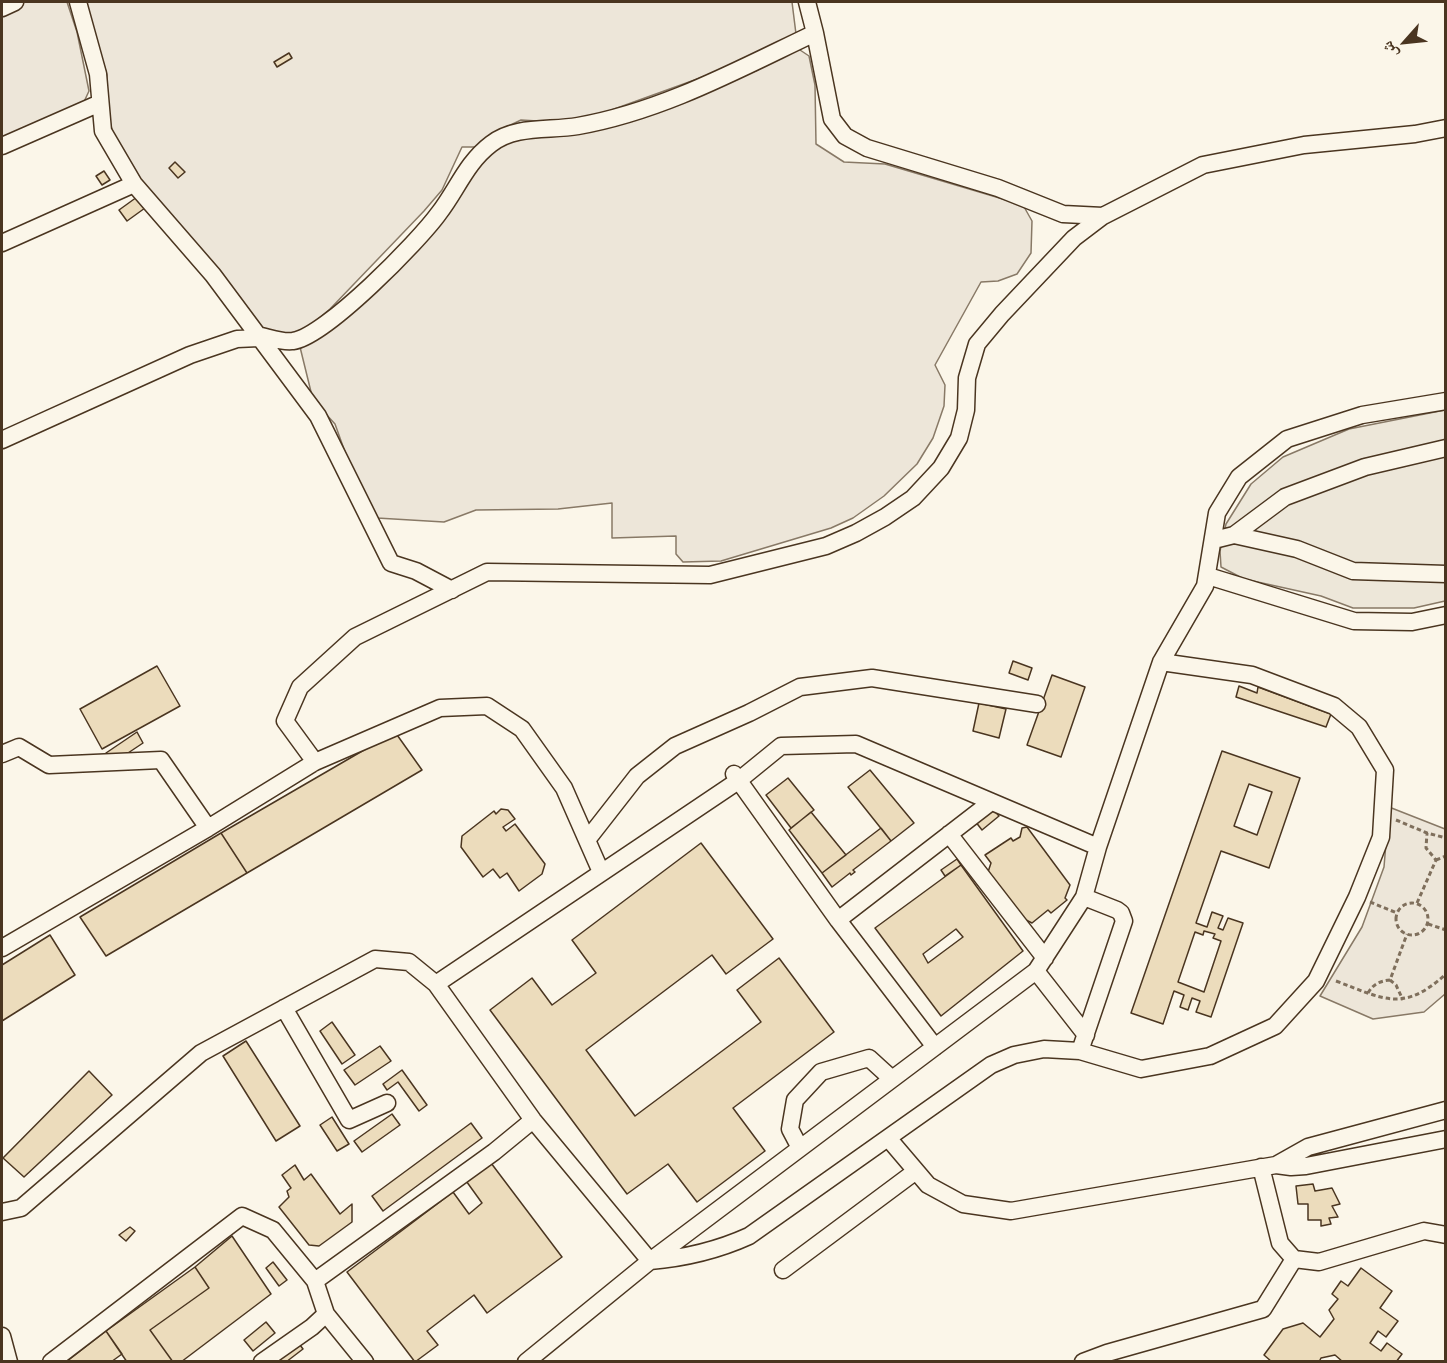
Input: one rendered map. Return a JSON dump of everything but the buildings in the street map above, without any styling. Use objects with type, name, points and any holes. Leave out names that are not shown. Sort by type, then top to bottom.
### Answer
[{"type":"street","points":[[2,8],[15,2]]},
{"type":"street","points":[[78,2],[98,74],[103,131],[134,184],[213,275],[318,416],[391,563],[416,571],[452,590]]},
{"type":"street","points":[[807,2],[832,119],[845,136],[867,148],[998,188],[1063,214],[1103,216]]},
{"type":"street","points":[[2,440],[190,355],[237,339],[258,336],[293,342],[311,334],[342,310],[417,241],[441,211],[460,178],[476,157],[504,135],[577,126],[636,113],[701,87],[815,33]]},
{"type":"street","points":[[2,146],[100,104]]},
{"type":"street","points":[[315,762],[285,721],[300,687],[355,637],[487,572],[710,575],[826,546],[885,518],[913,498],[941,468],[959,438],[966,410],[967,378],[977,344],[1002,314],[1074,238],[1103,216],[1203,165],[1304,145],[1415,134],[1446,128]]},
{"type":"street","points":[[2,243],[134,184]]},
{"type":"street","points":[[526,1362],[650,1262],[1041,964],[1084,897],[1098,847],[1161,662],[1205,586],[1218,513],[1239,477],[1287,439],[1362,415],[1446,402]]},
{"type":"street","points":[[1214,540],[1234,535],[1285,497],[1365,467],[1446,448]]},
{"type":"street","points":[[1234,535],[1297,549],[1353,571],[1446,574]]},
{"type":"street","points":[[1208,576],[1354,621],[1412,622],[1446,615]]},
{"type":"street","points":[[650,1262],[693,1256],[749,1236],[991,1065],[1020,1054],[1083,1043],[1141,1069],[1210,1056],[1275,1026],[1316,981],[1357,897],[1381,837],[1385,770],[1359,727],[1334,706],[1252,675],[1161,662]]},
{"type":"street","points":[[587,840],[637,776],[675,746],[800,687],[872,678],[1037,704]]},
{"type":"street","points":[[2,948],[208,828],[315,762],[440,708],[487,706],[522,729],[564,788],[601,872]]},
{"type":"street","points":[[436,984],[781,746],[856,744],[1098,847]]},
{"type":"street","points":[[2,754],[19,747],[49,765],[161,760],[208,828]]},
{"type":"street","points":[[736,777],[838,920],[935,1047]]},
{"type":"street","points":[[838,920],[991,802]]},
{"type":"street","points":[[949,834],[1041,964],[1083,1043]]},
{"type":"street","points":[[1083,1043],[1124,921],[1117,910],[1084,897]]},
{"type":"street","points":[[2,1212],[21,1208],[201,1053],[375,959],[409,962],[436,984],[533,1119],[650,1262]]},
{"type":"street","points":[[284,1008],[349,1120],[387,1103]]},
{"type":"street","points":[[800,1148],[790,1129],[795,1100],[821,1072],[869,1058],[892,1079]]},
{"type":"street","points":[[1268,1166],[1308,1147],[1446,1110]]},
{"type":"street","points":[[315,1281],[494,1152],[533,1119]]},
{"type":"street","points":[[1367,1132],[1372,1153]]},
{"type":"street","points":[[888,1138],[928,1185],[963,1204],[1011,1211],[1268,1166],[1306,1166],[1446,1139]]},
{"type":"street","points":[[1268,1166],[1280,1244],[1294,1259],[1319,1262],[1424,1231],[1446,1235]]},
{"type":"street","points":[[783,1270],[916,1171]]},
{"type":"street","points":[[51,1362],[242,1216],[273,1230],[315,1281],[326,1314],[365,1362]]},
{"type":"street","points":[[1083,1362],[1107,1353],[1263,1310],[1294,1259]]},
{"type":"street","points":[[262,1362],[312,1327],[326,1314]]},
{"type":"street","points":[[2,1336],[9,1362]]},
{"type":"path","points":[[1396,820],[1446,838]]},
{"type":"path","points":[[1427,833],[1426,848],[1436,860]]},
{"type":"path","points":[[1417,903],[1436,860],[1446,856]]},
{"type":"path","points":[[1357,897],[1397,913]]},
{"type":"path","points":[[1417,903],[1427,913],[1428,924],[1422,932],[1407,934],[1396,923],[1397,913],[1405,905],[1417,903]]},
{"type":"path","points":[[1428,924],[1446,930]]},
{"type":"path","points":[[1390,980],[1407,934]]},
{"type":"path","points":[[1336,981],[1368,993],[1403,1000],[1419,995],[1446,974]]},
{"type":"path","points":[[1368,993],[1372,986],[1390,980],[1396,985],[1403,1000]]},
{"type":"shaded area","points":[[2,2],[67,2],[77,32],[89,91],[83,104],[2,138]]},
{"type":"shaded area","points":[[85,2],[792,2],[796,34],[725,69],[595,116],[554,122],[521,120],[494,133],[479,147],[462,147],[442,190],[330,309],[304,331],[279,335],[261,327],[143,187],[117,146],[105,106],[107,75]]},
{"type":"shaded area","points":[[794,46],[809,56],[815,85],[816,144],[844,162],[885,164],[1023,205],[1032,221],[1031,253],[1017,274],[998,281],[981,282],[935,365],[945,385],[944,406],[933,438],[917,464],[884,496],[853,518],[831,528],[721,561],[683,562],[676,554],[676,536],[612,538],[612,503],[558,509],[476,510],[444,522],[377,518],[350,466],[335,424],[313,400],[300,347],[352,310],[474,162],[501,141],[667,106],[758,70]]},
{"type":"shaded area","points":[[1445,410],[1445,601],[1414,608],[1353,608],[1321,596],[1244,579],[1221,567],[1220,551],[1226,524],[1251,484],[1283,457],[1349,429]]},
{"type":"shaded area","points":[[1389,807],[1445,829],[1445,994],[1424,1012],[1373,1019],[1320,996],[1362,927],[1384,867]]}]
